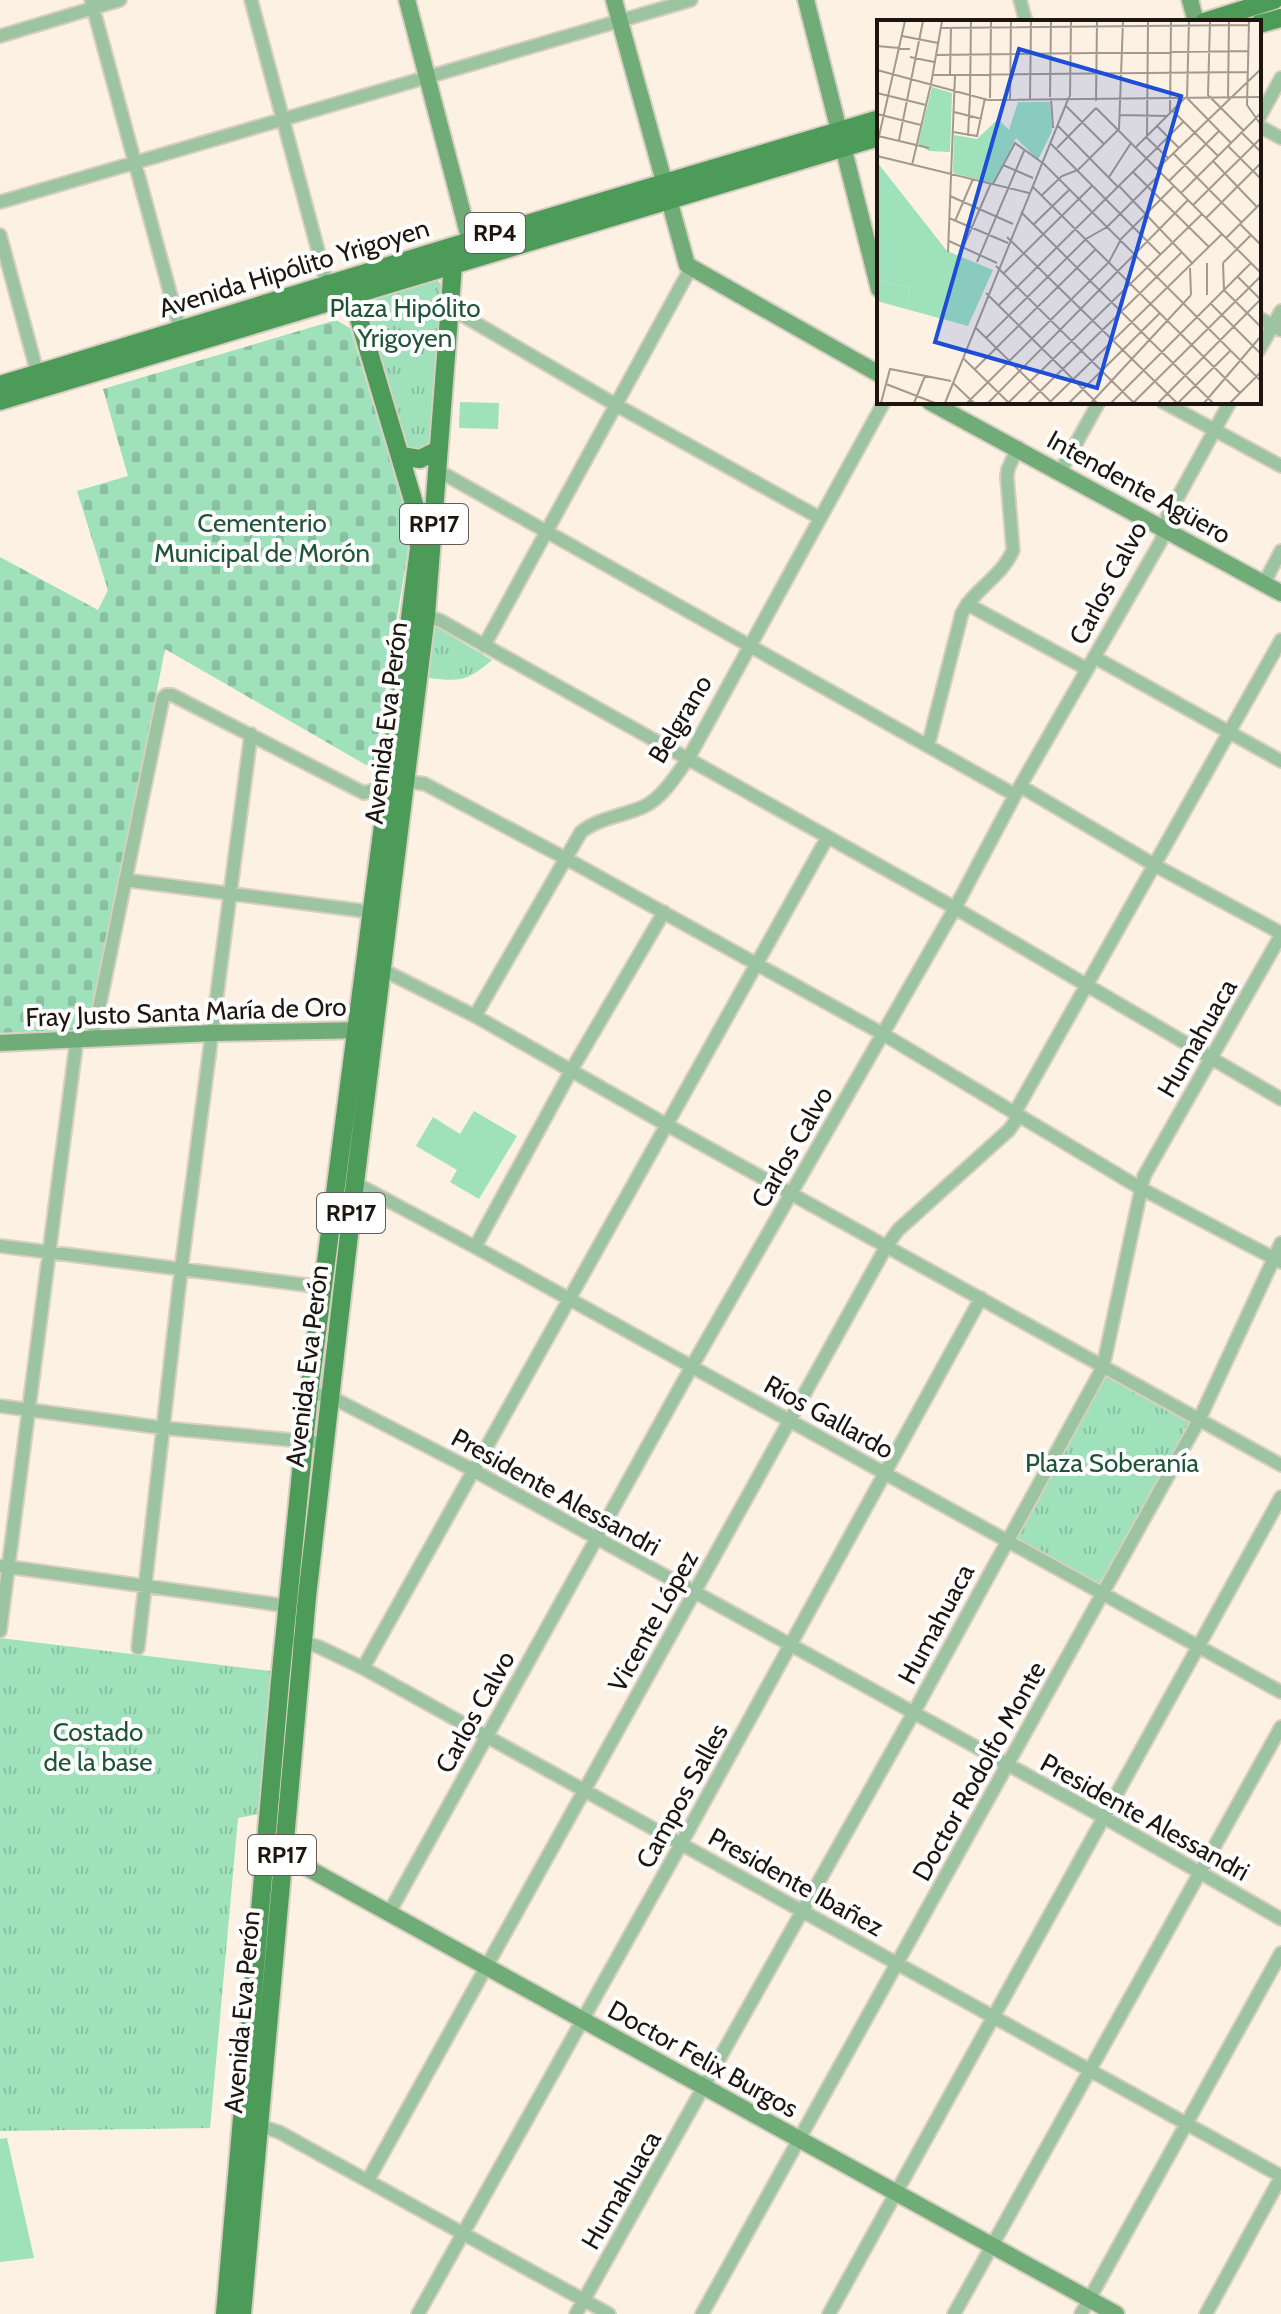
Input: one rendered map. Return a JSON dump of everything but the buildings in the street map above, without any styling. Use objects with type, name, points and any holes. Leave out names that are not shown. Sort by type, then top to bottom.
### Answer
[{"type":"main road","points":[[1210,20],[1274,0]]},
{"type":"main road","points":[[1261,23],[1281,18]]},
{"type":"main road","name":"Avenida Hipólito Yrigoyen","points":[[0,401],[39,381],[182,338],[346,297],[453,265],[666,192],[840,140],[877,120]]},
{"type":"main road","name":"Avenida Hipólito Yrigoyen","points":[[840,140],[877,137]]},
{"type":"main road","name":"Avenida Hipólito Yrigoyen","points":[[182,338],[327,284],[470,241],[666,192]]},
{"type":"main road","points":[[453,265],[470,241]]},
{"type":"main road","name":"Avenida Eva Perón","points":[[225,2314],[274,1853],[304,1642],[355,1183],[372,912],[426,615],[453,265]]},
{"type":"main road","name":"Avenida Eva Perón","points":[[242,2314],[274,1853],[284,1637],[322,1287],[366,1030],[383,970],[395,784],[419,549],[415,507],[357,312],[346,297],[327,284]]},
{"type":"main road","name":"Avenida Hipólito Yrigoyen","points":[[0,385],[39,381]]},
{"type":"main road","points":[[401,456],[420,459],[438,450]]},
{"type":"street","points":[[0,36],[92,4],[120,0]]},
{"type":"street","points":[[251,0],[327,284]]},
{"type":"street","points":[[407,0],[470,241]]},
{"type":"street","points":[[484,646],[688,273],[614,0]]},
{"type":"street","points":[[0,202],[691,0]]},
{"type":"street","points":[[806,0],[840,140],[877,270]]},
{"type":"street","points":[[1020,0],[1025,20]]},
{"type":"street","points":[[1190,0],[1195,20]]},
{"type":"street","points":[[92,4],[182,338]]},
{"type":"street","points":[[1261,114],[1281,78]]},
{"type":"street","points":[[1261,127],[1281,138]]},
{"type":"street","points":[[0,235],[39,381]]},
{"type":"street","points":[[687,265],[877,373]]},
{"type":"street","points":[[450,308],[616,405],[820,518]]},
{"type":"street","points":[[1261,347],[1277,327],[1281,311]]},
{"type":"street","name":"Belgrano","points":[[475,1016],[581,832],[590,825],[645,806],[656,798],[688,759],[883,404]]},
{"type":"street","name":"Intendente Agüero","points":[[934,404],[1018,447],[1281,593]]},
{"type":"street","points":[[1060,472],[1098,404]]},
{"type":"street","points":[[1167,404],[1281,466]]},
{"type":"street","name":"Carlos Calvo","points":[[389,1913],[692,1366],[1161,541],[1167,517],[1229,404]]},
{"type":"street","points":[[928,746],[967,604],[990,583],[1013,550],[1007,477],[1018,447]]},
{"type":"street","points":[[437,470],[928,746],[1018,790],[1281,934]]},
{"type":"street","points":[[1264,583],[1281,551]]},
{"type":"street","points":[[967,604],[1230,732],[1281,761]]},
{"type":"street","points":[[426,615],[955,908],[1281,1099]]},
{"type":"street","name":"Vicente López","points":[[368,2180],[886,1247],[898,1230],[1009,1130],[1281,640]]},
{"type":"street","points":[[0,1631],[4,1567],[85,1038],[125,880],[166,695],[172,695],[251,734],[364,793],[395,784],[425,784],[883,1034],[1140,1188],[1277,1259]]},
{"type":"street","points":[[138,1648],[181,1270],[251,734]]},
{"type":"street","points":[[363,1668],[827,838]]},
{"type":"street","points":[[125,880],[372,912]]},
{"type":"street","points":[[475,1247],[572,1069],[664,912]]},
{"type":"street","name":"Humahuaca","points":[[576,2314],[914,1712],[1103,1367],[1144,1176],[1281,934]]},
{"type":"street","points":[[383,970],[572,1069],[667,1125],[1281,1465]]},
{"type":"street","name":"Fray Justo Santa María de Oro","points":[[0,1043],[212,1033],[366,1030]]},
{"type":"street","name":"Ríos Gallardo","points":[[355,1183],[1281,1692]]},
{"type":"street","name":"Doctor Rodolfo Monte","points":[[702,2314],[1199,1420],[1277,1259],[1281,1243]]},
{"type":"street","points":[[0,1246],[322,1287]]},
{"type":"street","name":"Campos Salles","points":[[418,2314],[981,1298]]},
{"type":"street","name":"Presidente Alessandri","points":[[309,1393],[329,1396],[473,1470],[1105,1818],[1281,1919]]},
{"type":"street","points":[[0,1406],[164,1428],[324,1443]]},
{"type":"street","points":[[829,2314],[1281,1497]]},
{"type":"street","points":[[4,1567],[288,1606]]},
{"type":"street","name":"Presidente Ibañez","points":[[284,1637],[319,1647],[363,1668],[803,1909],[1281,2177]]},
{"type":"street","points":[[954,2314],[1281,1727]]},
{"type":"street","name":"Doctor Felix Burgos","points":[[274,1853],[583,2019],[1116,2314]]},
{"type":"street","points":[[1081,2314],[1281,1953]]},
{"type":"street","points":[[257,2125],[279,2132],[609,2314]]},
{"type":"street","points":[[1206,2314],[1281,2177]]},
{"type":"green space","name":"Plaza Hipólito Yrigoyen","points":[[436,278],[442,286],[431,447],[421,452],[405,449],[364,307],[368,299]]},
{"type":"green space","name":"Cementerio Municipal de Morón","points":[[336,320],[350,328],[411,530],[373,769],[165,649],[91,1029],[0,1033],[0,557],[98,610],[108,590],[77,491],[128,476],[103,389]]},
{"type":"green space","points":[[460,402],[499,403],[498,429],[459,428]]},
{"type":"green space","points":[[433,625],[492,660],[463,678],[429,678]]},
{"type":"green space","points":[[474,1111],[517,1136],[479,1199],[450,1182],[457,1170],[416,1146],[433,1117],[460,1134]]},
{"type":"green space","name":"Plaza Soberanía","points":[[1103,1367],[1199,1420],[1103,1592],[1006,1540]]},
{"type":"green space","name":"Costado de la base","points":[[0,1638],[271,1671],[269,1812],[238,1818],[210,2128],[0,2131]]},
{"type":"green space","points":[[7,2138],[34,2258],[0,2262],[0,2139]]}]
